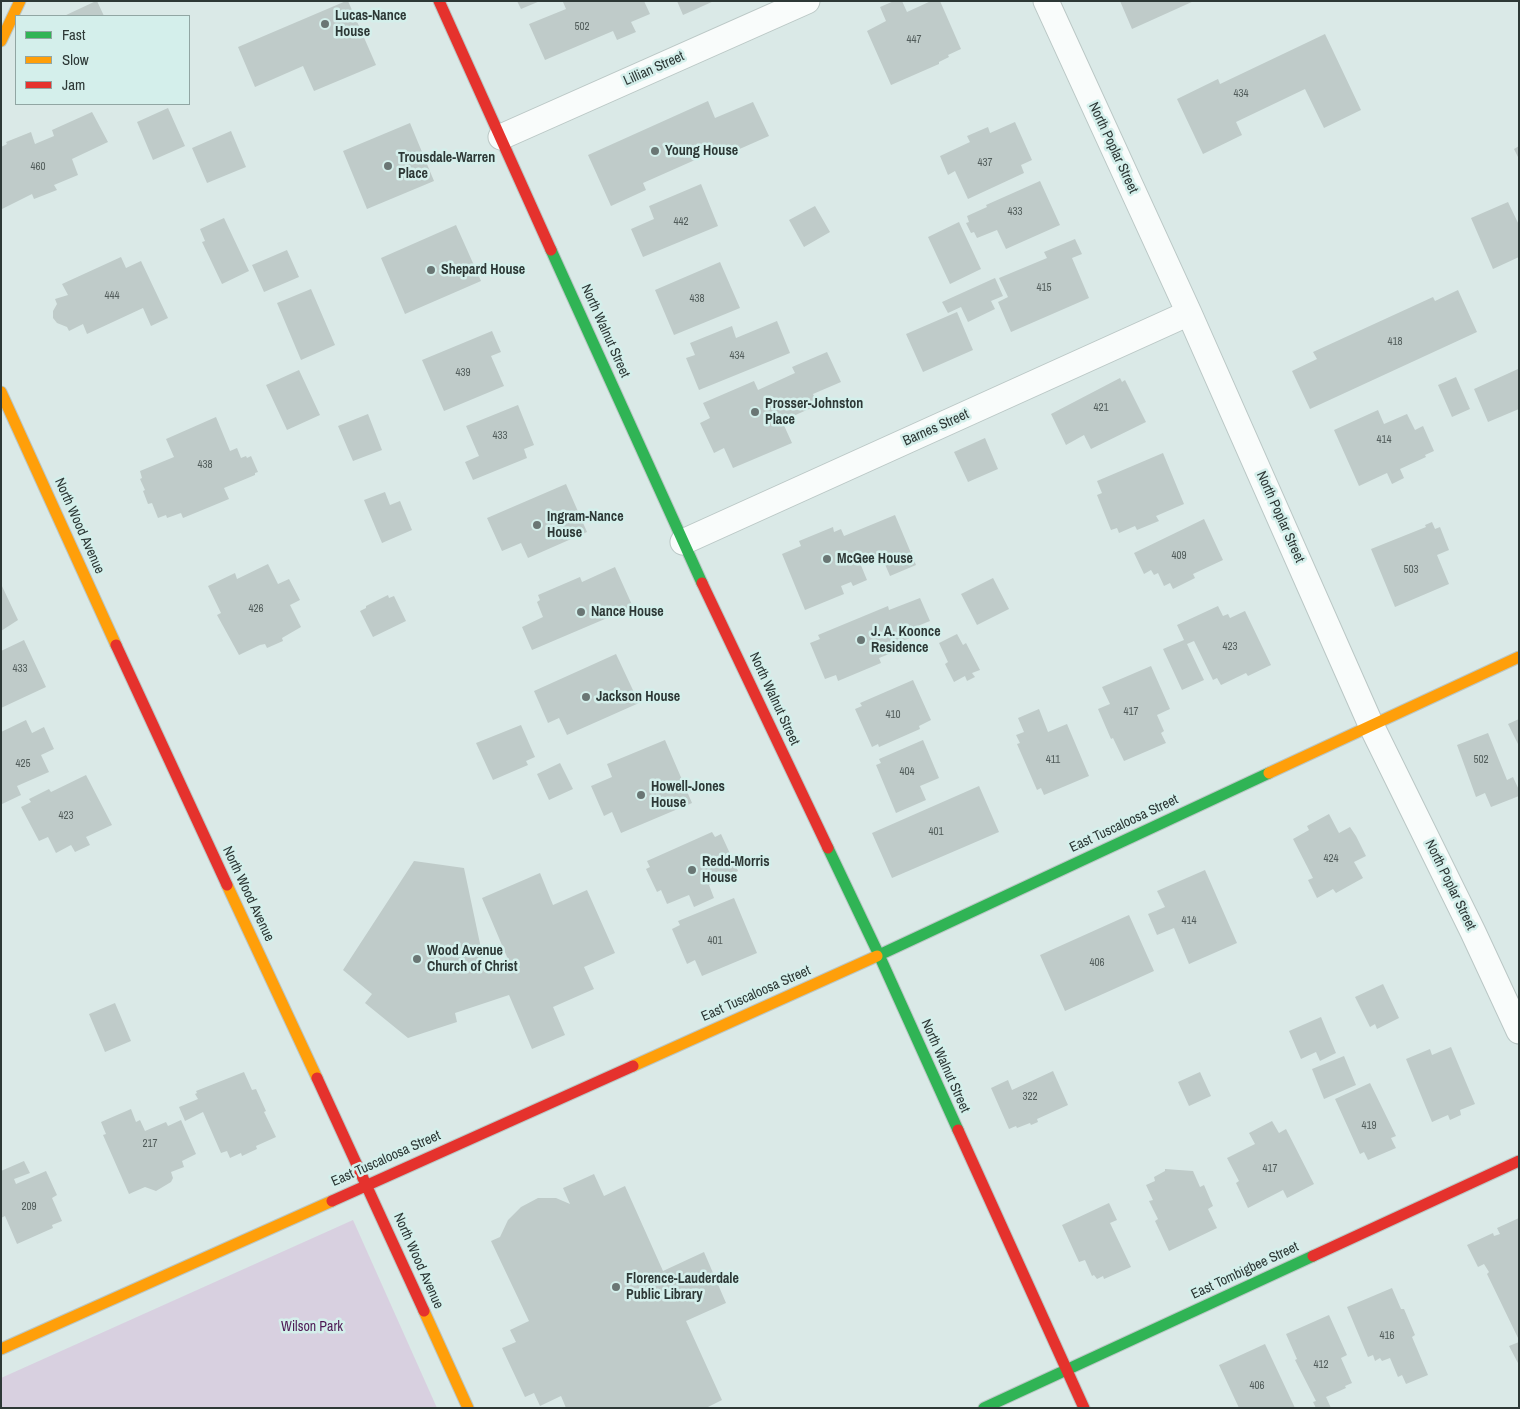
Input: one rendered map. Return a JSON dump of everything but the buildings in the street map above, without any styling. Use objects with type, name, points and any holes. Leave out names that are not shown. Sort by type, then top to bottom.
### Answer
[{"type":"street","points":[[1,41],[20,1]]},
{"type":"street","name":"North Walnut Street","points":[[439,1],[683,542],[878,955],[1084,1408]]},
{"type":"street","name":"Lillian Street","points":[[501,137],[807,1]]},
{"type":"street","name":"North Poplar Street","points":[[1046,1],[1189,313],[1371,725],[1473,932],[1519,1031]]},
{"type":"street","name":"Barnes Street","points":[[683,542],[1189,313]]},
{"type":"street","name":"North Wood Avenue","points":[[1,392],[166,754],[367,1184],[468,1408]]},
{"type":"street","name":"East Tuscaloosa Street","points":[[1,1348],[878,955],[1519,657]]},
{"type":"street","name":"East Tombigbee Street","points":[[984,1408],[1519,1161]]},
{"type":"green space","name":"Wilson Park","points":[[353,1220],[437,1408],[1,1408],[1,1378]]},
{"type":"traffic: fast","points":[[551,250],[702,583]]},
{"type":"traffic: fast","points":[[877,956],[1269,773]]},
{"type":"traffic: fast","points":[[828,848],[879,955],[958,1130]]},
{"type":"traffic: fast","points":[[984,1408],[1313,1256]]},
{"type":"traffic: slow","points":[[1,41],[20,1]]},
{"type":"traffic: slow","points":[[1,392],[116,645]]},
{"type":"traffic: slow","points":[[1269,773],[1519,657]]},
{"type":"traffic: slow","points":[[227,885],[317,1078]]},
{"type":"traffic: slow","points":[[633,1066],[877,956]]},
{"type":"traffic: slow","points":[[1,1349],[332,1201]]},
{"type":"traffic: slow","points":[[424,1311],[468,1408]]},
{"type":"traffic: jam","points":[[439,1],[551,250]]},
{"type":"traffic: jam","points":[[702,583],[828,848]]},
{"type":"traffic: jam","points":[[116,645],[227,885]]},
{"type":"traffic: jam","points":[[332,1201],[633,1066]]},
{"type":"traffic: jam","points":[[317,1078],[424,1311]]},
{"type":"traffic: jam","points":[[958,1130],[1084,1408]]},
{"type":"traffic: jam","points":[[1313,1256],[1519,1161]]},
{"type":"place","name":"Lucas-Nance House","points":[[325,24]]},
{"type":"place","name":"Young House","points":[[655,151]]},
{"type":"place","name":"Trousdale-Warren Place","points":[[388,166]]},
{"type":"place","name":"Shepard House","points":[[431,270]]},
{"type":"place","name":"Prosser-Johnston Place","points":[[755,412]]},
{"type":"place","name":"Ingram-Nance House","points":[[537,525]]},
{"type":"place","name":"McGee House","points":[[827,559]]},
{"type":"place","name":"Nance House","points":[[581,612]]},
{"type":"place","name":"J. A. Koonce Residence","points":[[861,640]]},
{"type":"place","name":"Jackson House","points":[[586,697]]},
{"type":"place","name":"Howell-Jones House","points":[[641,795]]},
{"type":"place","name":"Redd-Morris House","points":[[692,870]]},
{"type":"place","name":"Wood Avenue Church of Christ","points":[[417,959]]},
{"type":"place","name":"Florence-Lauderdale Public Library","points":[[616,1287]]}]
